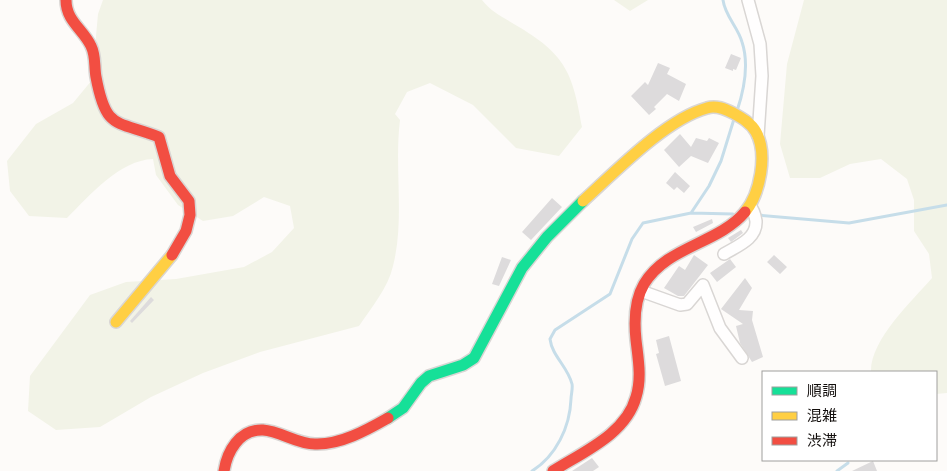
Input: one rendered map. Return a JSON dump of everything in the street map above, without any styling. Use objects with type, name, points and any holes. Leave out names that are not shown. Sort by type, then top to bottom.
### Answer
[{"type":"street","points":[[66,0],[65,8],[69,18],[83,33],[94,52],[95,72],[104,106],[116,124],[159,137],[165,150],[171,180],[189,201],[190,215],[173,255],[116,322]]},
{"type":"street","points":[[724,254],[749,239],[756,226],[752,211],[759,180],[758,136],[762,76],[760,44],[748,0]]},
{"type":"street","points":[[225,470],[232,444],[248,433],[263,430],[315,444],[328,443],[394,415],[409,401],[418,383],[431,374],[468,364],[479,351],[521,268],[570,214],[595,190],[671,126],[690,114],[707,108],[723,109],[744,120],[758,136]]},
{"type":"street","points":[[553,471],[620,425],[630,413],[637,398],[640,370],[635,310],[644,284],[665,261],[682,249],[752,211]]},
{"type":"street","points":[[641,291],[680,305],[687,304],[703,286],[720,328],[742,358]]},
{"type":"shaded area","points":[[103,0],[482,0],[494,12],[535,37],[557,57],[571,79],[582,127],[559,156],[516,148],[473,105],[430,83],[407,92],[395,114],[400,120],[398,138],[399,212],[393,266],[383,290],[359,326],[260,352],[203,373],[151,397],[100,427],[56,430],[28,411],[30,376],[90,295],[126,282],[176,279],[244,267],[272,252],[294,228],[290,206],[264,197],[233,216],[203,221],[178,205],[156,175],[153,159],[129,165],[117,172],[96,189],[67,218],[29,216],[10,191],[7,161],[36,124],[73,103],[92,80],[98,14]]},
{"type":"shaded area","points":[[614,0],[648,0],[630,11]]},
{"type":"shaded area","points":[[804,0],[947,0],[947,393],[937,394],[937,371],[871,371],[877,347],[885,334],[904,309],[932,278],[929,254],[914,231],[914,200],[907,179],[881,159],[850,164],[820,178],[790,178],[780,144],[787,64]]},
{"type":"building","points":[[731,54],[741,58],[736,70],[733,69],[733,71],[725,68]]},
{"type":"building","points":[[658,63],[670,68],[667,74],[686,84],[679,101],[667,94],[649,115],[631,96],[645,82],[648,85]]},
{"type":"building","points":[[680,134],[691,147],[696,138],[707,141],[709,138],[719,143],[708,163],[691,156],[679,167],[664,150]]},
{"type":"building","points":[[675,172],[690,186],[684,193],[677,187],[674,190],[666,183]]},
{"type":"building","points":[[552,198],[562,207],[531,240],[522,232]]},
{"type":"building","points":[[712,219],[713,223],[696,232],[693,227]]},
{"type":"building","points":[[741,230],[743,233],[731,242],[728,238]]},
{"type":"building","points":[[694,255],[708,265],[684,296],[678,296],[664,288],[679,266],[685,270]]},
{"type":"building","points":[[774,255],[787,267],[780,274],[767,262]]},
{"type":"building","points":[[502,257],[511,260],[499,286],[492,284]]},
{"type":"building","points":[[730,259],[736,267],[717,282],[710,273]]},
{"type":"building","points":[[745,278],[752,288],[739,310],[753,311],[752,320],[763,357],[752,362],[740,343],[736,326],[743,324],[721,309]]},
{"type":"building","points":[[151,297],[154,300],[132,323],[130,321]]},
{"type":"building","points":[[669,336],[681,381],[665,386],[656,354],[659,353],[656,340]]},
{"type":"building","points":[[592,458],[599,467],[593,471],[572,471]]},
{"type":"building","points":[[873,461],[877,471],[852,471]]},
{"type":"waterway","points":[[723,0],[744,50],[745,76],[737,111]]},
{"type":"waterway","points":[[532,471],[541,465],[555,449],[565,430],[570,410],[572,384],[551,345],[550,339],[555,330],[610,294],[632,239],[643,223],[691,213],[709,186],[721,161],[734,119]]},
{"type":"waterway","points":[[757,215],[849,223],[947,205]]},
{"type":"waterway","points":[[691,213],[733,214]]},
{"type":"waterway","points":[[837,471],[848,463]]},
{"type":"traffic: fast","points":[[388,418],[403,408],[421,383],[429,376],[463,365],[474,358],[522,268],[547,237],[583,201]]},
{"type":"traffic: slow","points":[[583,201],[625,162],[658,135],[691,114],[714,107],[727,110],[746,121],[752,126],[760,141],[761,173],[755,195],[745,212]]},
{"type":"traffic: slow","points":[[116,322],[172,255]]},
{"type":"traffic: jam","points":[[66,0],[69,14],[93,50],[96,77],[104,107],[115,121],[159,137],[170,176],[189,201],[190,215],[186,231],[172,255]]},
{"type":"traffic: jam","points":[[553,471],[602,441],[623,422],[631,410],[638,390],[639,375],[635,318],[638,297],[644,284],[654,271],[666,261],[734,223],[745,212]]},
{"type":"traffic: jam","points":[[224,471],[231,449],[247,433],[263,430],[302,442],[324,444],[353,436],[388,418]]}]
